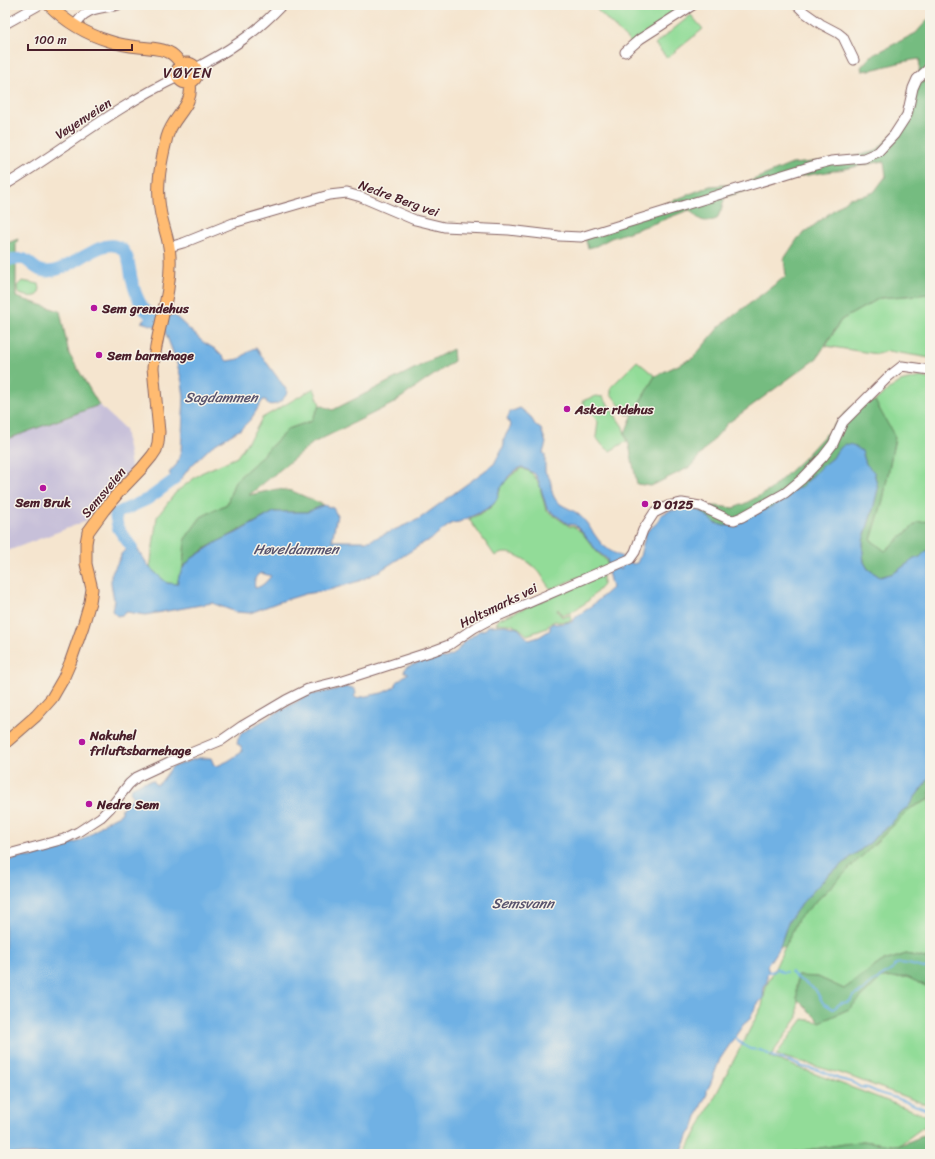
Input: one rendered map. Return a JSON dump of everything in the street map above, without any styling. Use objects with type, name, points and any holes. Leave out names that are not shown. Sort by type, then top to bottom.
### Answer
[{"type":"main road","points":[[49,5],[75,26],[97,37],[124,45],[160,49],[171,53],[182,65]]},
{"type":"main road","points":[[191,64],[196,68],[197,74],[195,80],[190,83],[181,81],[178,77],[178,70],[182,65],[191,64]]},
{"type":"main road","points":[[169,247],[160,209],[158,179],[171,126],[188,103],[191,94],[190,83]]},
{"type":"main road","name":"Semsveien","points":[[5,743],[36,716],[52,698],[70,663],[83,626],[92,589],[86,564],[86,543],[88,532],[118,493],[142,468],[156,450],[158,432],[153,368],[170,267],[169,247]]},
{"type":"street","points":[[5,24],[39,5]]},
{"type":"street","points":[[75,26],[85,12],[118,5]]},
{"type":"street","points":[[196,68],[228,50],[250,34],[282,5]]},
{"type":"street","points":[[625,52],[640,39],[693,5]]},
{"type":"street","points":[[797,5],[815,20],[843,37],[854,60]]},
{"type":"street","name":"Nedre Berg vei","points":[[169,247],[233,223],[328,195],[346,193],[361,196],[414,220],[444,227],[510,230],[581,237],[812,166],[831,161],[864,158],[878,152],[894,135],[907,115],[913,88],[917,79],[930,66]]},
{"type":"street","name":"Vøyenveien","points":[[5,185],[32,169],[82,134],[151,90],[178,77]]},
{"type":"street","name":"Holtsmarks vei","points":[[5,855],[57,838],[64,839],[89,826],[110,808],[116,794],[137,778],[169,762],[222,740],[242,726],[308,689],[340,681],[443,647],[489,620],[630,559],[636,552],[642,530],[654,513],[668,506],[682,503],[700,506],[728,519],[734,520],[742,517],[785,493],[802,479],[833,444],[843,422],[888,376],[902,366],[930,370]]},
{"type":"shaded area","points":[[99,405],[125,429],[132,473],[84,522],[5,552],[5,440]]},
{"type":"green space","points":[[592,5],[686,5],[632,44]]},
{"type":"green space","points":[[691,15],[703,29],[667,58],[655,44]]},
{"type":"green space","points":[[930,17],[930,294],[880,298],[841,320],[817,358],[728,423],[690,467],[651,486],[637,484],[625,433],[633,414],[655,376],[693,358],[720,326],[786,276],[784,259],[798,238],[849,198],[874,192],[886,176],[884,161],[790,178],[725,197],[717,219],[708,221],[702,220],[690,210],[611,238],[596,246],[588,248],[585,238],[619,222],[710,186],[732,186],[748,182],[792,164],[843,159],[876,151],[903,123],[919,73],[920,59],[862,71],[861,67],[871,56],[916,33]]},
{"type":"green space","points":[[18,239],[16,245],[16,297],[60,311],[69,354],[99,405],[5,440],[5,244]]},
{"type":"green space","points":[[22,281],[39,284],[40,289],[38,295],[28,296],[18,293],[17,286]]},
{"type":"green space","points":[[930,294],[930,358],[888,351],[877,354],[826,346],[841,320],[880,298]]},
{"type":"green space","points":[[453,349],[454,361],[392,404],[313,443],[249,495],[277,489],[292,491],[324,505],[307,512],[274,512],[206,548],[191,559],[183,568],[185,539],[201,517],[227,504],[235,481],[288,429],[311,421],[320,405],[333,410]]},
{"type":"green space","points":[[637,361],[655,376],[633,414],[627,415],[611,394],[611,387]]},
{"type":"green space","points":[[920,377],[930,379],[930,521],[918,522],[885,551],[871,540],[883,500],[895,438],[875,401],[900,382]]},
{"type":"green space","points":[[314,388],[320,405],[311,421],[288,429],[235,481],[227,504],[201,517],[185,539],[183,568],[179,576],[178,584],[167,583],[150,568],[157,517],[176,492],[201,473],[237,457],[262,418]]},
{"type":"green space","points":[[596,396],[603,397],[623,427],[627,441],[610,451],[602,445],[596,437],[598,422],[582,401]]},
{"type":"green space","points":[[875,401],[895,437],[883,500],[871,540],[885,551],[918,522],[930,521],[930,549],[920,557],[914,559],[894,573],[880,577],[868,569],[864,562],[863,541],[878,489],[874,472],[866,464],[862,451],[837,451],[833,458],[819,469],[803,486],[796,489],[784,501],[753,515],[738,524],[724,526],[715,523],[701,511],[705,507],[715,506],[734,508],[770,490],[802,460],[850,408]]},
{"type":"green space","points":[[522,468],[530,472],[539,484],[546,510],[569,526],[575,527],[583,534],[597,552],[606,560],[608,565],[551,589],[537,570],[524,559],[509,553],[503,553],[495,556],[469,519],[489,509],[497,499],[504,483]]},
{"type":"green space","points":[[603,575],[603,585],[587,602],[570,613],[562,615],[558,609],[557,610],[562,617],[571,615],[571,621],[555,621],[549,624],[547,628],[527,635],[520,628],[513,625],[496,624],[499,619]]},
{"type":"green space","points":[[930,775],[930,799],[911,808],[798,919],[785,947],[780,946],[788,922],[802,903],[830,873],[836,870],[871,842],[889,826],[902,811],[908,807],[926,783]]},
{"type":"green space","points":[[930,799],[930,959],[906,954],[881,962],[844,989],[818,977],[797,976],[798,1017],[770,1057],[930,1117],[930,1122],[898,1146],[863,1141],[784,1154],[685,1154],[762,1006],[766,987],[798,919],[911,808]]},
{"type":"green space","points":[[906,954],[930,959],[930,988],[907,977],[881,978],[849,1009],[820,1022],[797,999],[797,976],[818,977],[844,989],[881,962]]},
{"type":"green space","points":[[907,977],[930,988],[930,1106],[846,1075],[776,1055],[803,1019],[820,1022],[849,1009],[881,978]]},
{"type":"green space","points":[[930,1133],[930,1154],[784,1154],[863,1141],[898,1146]]},
{"type":"water","name":"Sagdammen","points":[[156,311],[168,316],[174,315],[203,342],[215,349],[227,361],[239,359],[252,349],[256,348],[288,392],[282,400],[274,405],[267,404],[266,400],[263,400],[251,419],[241,429],[212,446],[189,468],[181,479],[174,480],[169,473],[177,464],[181,451],[184,397],[182,382],[176,360],[164,329],[141,322]]},
{"type":"water","name":"Høveldammen","points":[[520,408],[530,416],[536,426],[541,429],[546,443],[543,453],[545,454],[545,472],[550,478],[554,497],[558,503],[582,517],[606,548],[624,558],[609,566],[607,559],[597,551],[575,525],[568,524],[547,509],[535,474],[522,467],[509,476],[499,491],[497,499],[490,507],[459,522],[452,523],[431,540],[425,542],[378,572],[359,581],[329,590],[305,594],[250,613],[236,612],[212,603],[145,615],[127,612],[117,616],[112,611],[114,600],[111,575],[121,554],[124,551],[136,547],[150,568],[167,583],[177,584],[183,568],[191,559],[217,542],[274,512],[307,512],[324,505],[333,508],[337,515],[332,541],[369,541],[419,519],[494,464],[504,445],[504,438],[511,426],[507,419],[510,412]],"holes":[[[261,573],[271,576],[266,582],[255,588],[255,579],[259,574]]]},
{"type":"water","name":"Semsvann","points":[[845,444],[853,445],[862,451],[866,464],[874,472],[878,489],[863,541],[864,562],[868,569],[880,577],[894,573],[930,549],[930,775],[926,783],[908,807],[902,811],[889,826],[871,842],[836,870],[830,873],[802,903],[788,922],[780,946],[767,966],[769,972],[767,974],[767,982],[764,988],[763,998],[756,1006],[750,1019],[743,1025],[720,1059],[707,1090],[707,1094],[699,1110],[693,1129],[689,1134],[681,1154],[5,1154],[5,863],[16,858],[32,857],[53,849],[58,850],[80,841],[107,821],[121,814],[121,809],[133,796],[130,792],[131,788],[143,782],[153,780],[156,785],[160,783],[172,767],[198,758],[211,758],[214,765],[217,766],[228,761],[242,752],[241,746],[237,744],[238,738],[243,732],[303,698],[347,687],[355,689],[356,694],[354,696],[356,698],[382,693],[393,688],[398,681],[408,673],[404,672],[406,667],[434,657],[445,658],[453,655],[462,644],[479,631],[486,629],[488,626],[505,625],[518,628],[529,640],[539,637],[550,630],[550,626],[553,623],[572,622],[577,616],[589,608],[612,588],[608,572],[618,567],[620,569],[622,568],[621,566],[630,561],[632,564],[637,563],[646,532],[657,523],[661,515],[669,511],[687,508],[701,511],[715,523],[724,526],[738,524],[753,515],[784,501],[796,489],[803,486],[819,469],[833,458],[837,451]]},
{"type":"waterway","points":[[5,262],[12,259],[24,259],[39,270],[51,271],[71,264],[99,248],[116,246],[121,248],[126,255],[135,290],[142,306],[152,316],[164,322]]},
{"type":"waterway","points":[[132,548],[118,528],[115,514],[148,499],[174,480]]},
{"type":"waterway","points":[[791,972],[797,978],[815,989],[823,1003],[833,1009],[841,1003],[849,1002],[855,995],[863,991],[869,985],[893,969],[896,964],[899,963],[925,968],[930,965]]},
{"type":"waterway","points":[[769,972],[775,971],[776,968],[782,972],[786,972]]},
{"type":"waterway","points":[[735,1037],[743,1045],[750,1049],[760,1050],[774,1057],[803,1067],[818,1070],[839,1079],[852,1082],[860,1087],[868,1088],[930,1111]]},
{"type":"place","name":"Sem grendehus","points":[[94,308]]},
{"type":"place","name":"Sem barnehage","points":[[99,355]]},
{"type":"place","name":"Asker ridehus","points":[[567,409]]},
{"type":"place","name":"Sem Bruk","points":[[43,488]]},
{"type":"place","name":"D 0125","points":[[645,504]]},
{"type":"place","name":"Nakuhel friluftsbarnehage","points":[[82,742]]},
{"type":"place","name":"Nedre Sem","points":[[89,804]]},
{"type":"district","name":"VØYEN","points":[[188,73]]}]
